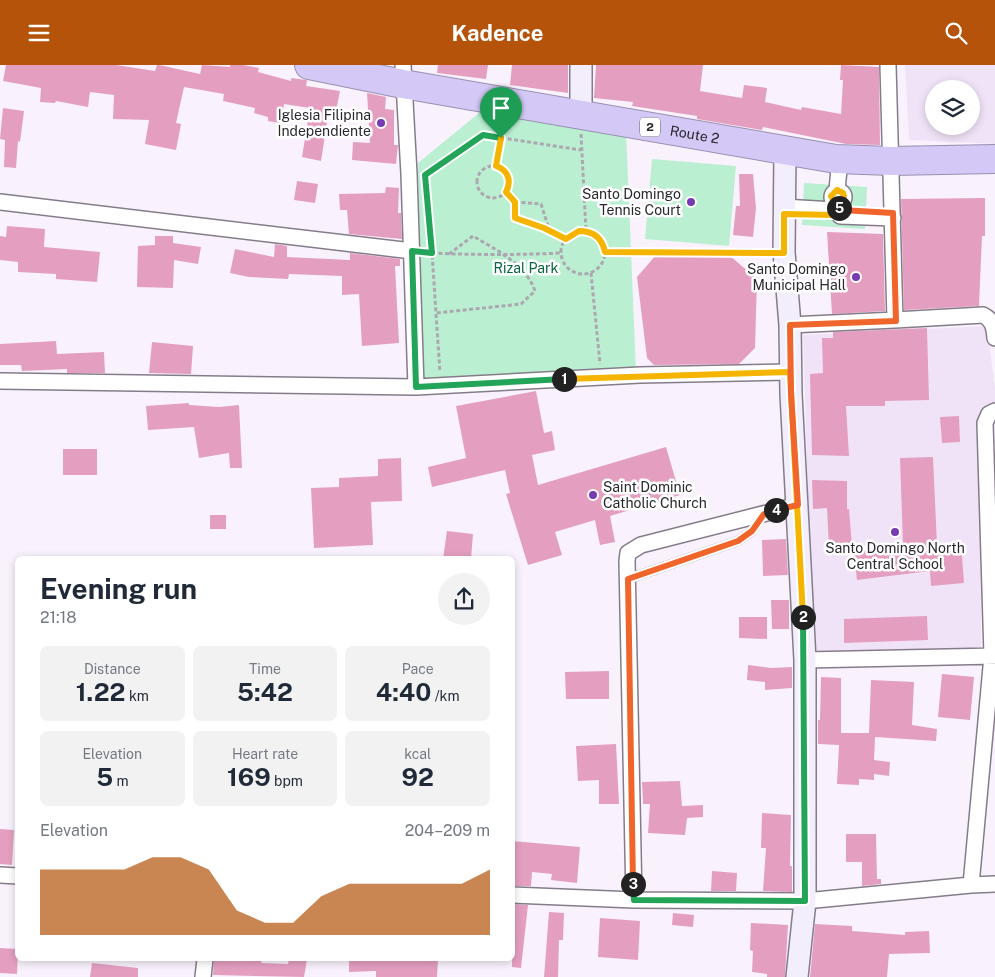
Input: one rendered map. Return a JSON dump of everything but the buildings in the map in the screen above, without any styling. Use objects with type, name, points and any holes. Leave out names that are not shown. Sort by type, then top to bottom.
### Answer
[{"type":"highway","name":"Route 2","points":[[308,65],[403,74],[504,101],[840,159],[891,161],[995,159]]},
{"type":"street","points":[[581,65],[581,115]]},
{"type":"street","points":[[888,65],[896,321]]},
{"type":"street","points":[[403,74],[412,251],[416,387]]},
{"type":"street","points":[[785,151],[784,253],[790,325],[790,372],[805,661],[805,901],[797,977]]},
{"type":"street","points":[[837,207],[840,159]]},
{"type":"street","points":[[0,202],[412,251]]},
{"type":"street","points":[[784,210],[837,207],[893,215]]},
{"type":"street","points":[[790,325],[896,321],[982,315],[988,318],[993,326],[995,338]]},
{"type":"street","points":[[0,381],[416,387],[640,375],[790,372]]},
{"type":"street","points":[[971,885],[994,656],[985,423],[989,414],[995,411]]},
{"type":"street","points":[[634,900],[627,561],[632,549],[798,505]]},
{"type":"street","points":[[805,661],[994,656]]},
{"type":"street","points":[[0,875],[15,876]]},
{"type":"street","points":[[515,895],[634,900],[805,901],[995,884]]},
{"type":"street","points":[[203,977],[205,961]]},
{"type":"lane","points":[[628,579],[738,541],[752,531],[764,514]]},
{"type":"path","points":[[496,166],[501,138],[504,101]]},
{"type":"path","points":[[581,115],[581,150],[586,231]]},
{"type":"path","points":[[441,375],[425,175],[483,135],[581,150]]},
{"type":"path","points":[[496,166],[506,171],[510,181],[506,192],[502,196],[492,199],[482,194],[479,190],[478,175],[486,167],[496,166]]},
{"type":"path","points":[[506,192],[515,202],[541,205],[549,230]]},
{"type":"path","points":[[515,202],[515,218],[549,230],[566,239]]},
{"type":"path","points":[[579,231],[586,231],[600,238],[605,252],[601,265],[591,273],[584,274],[571,271],[566,266],[562,253],[566,239],[579,231]]},
{"type":"path","points":[[436,313],[520,304],[535,291],[530,277],[504,255],[473,236],[449,253]]},
{"type":"path","points":[[412,251],[504,255],[562,253]]},
{"type":"path","points":[[605,252],[784,253]]},
{"type":"path","points":[[591,273],[601,370]]},
{"type":"shaded area","points":[[905,65],[995,65],[995,144],[909,140]]},
{"type":"shaded area","name":"Santo Domingo North Central School","points":[[987,326],[995,388],[995,405],[980,416],[981,648],[813,651],[803,335]]},
{"type":"green space","name":"Rizal Park","points":[[490,104],[626,130],[636,372],[422,382],[418,163]]},
{"type":"green space","name":"Santo Domingo Tennis Court","points":[[652,159],[736,166],[729,246],[645,239]]},
{"type":"green space","points":[[804,183],[867,187],[865,229],[802,225]]},
{"type":"place","name":"Iglesia Filipina Independiente","points":[[381,123]]},
{"type":"place","name":"Santo Domingo Tennis Court","points":[[691,202]]},
{"type":"place","name":"Santo Domingo Municipal Hall","points":[[856,277]]},
{"type":"place","name":"Saint Dominic Catholic Church","points":[[593,495]]},
{"type":"place","name":"Santo Domingo North Central School","points":[[895,532]]},
{"type":"route","points":[[501,138],[483,135],[425,175],[432,253],[412,251],[416,387],[640,375],[790,372],[791,394],[798,505],[805,661],[805,901],[634,900],[628,579],[722,549],[752,531],[764,514],[798,505],[790,372],[790,325],[896,321],[893,213],[841,210],[837,208],[838,203],[843,200],[844,194],[837,190],[831,196],[834,202],[838,203],[837,208],[833,211],[834,215],[784,214],[784,253],[605,252],[604,244],[594,233],[579,231],[566,239],[544,228],[515,218],[515,202],[506,192],[510,181],[506,171],[496,166],[501,138]]}]
